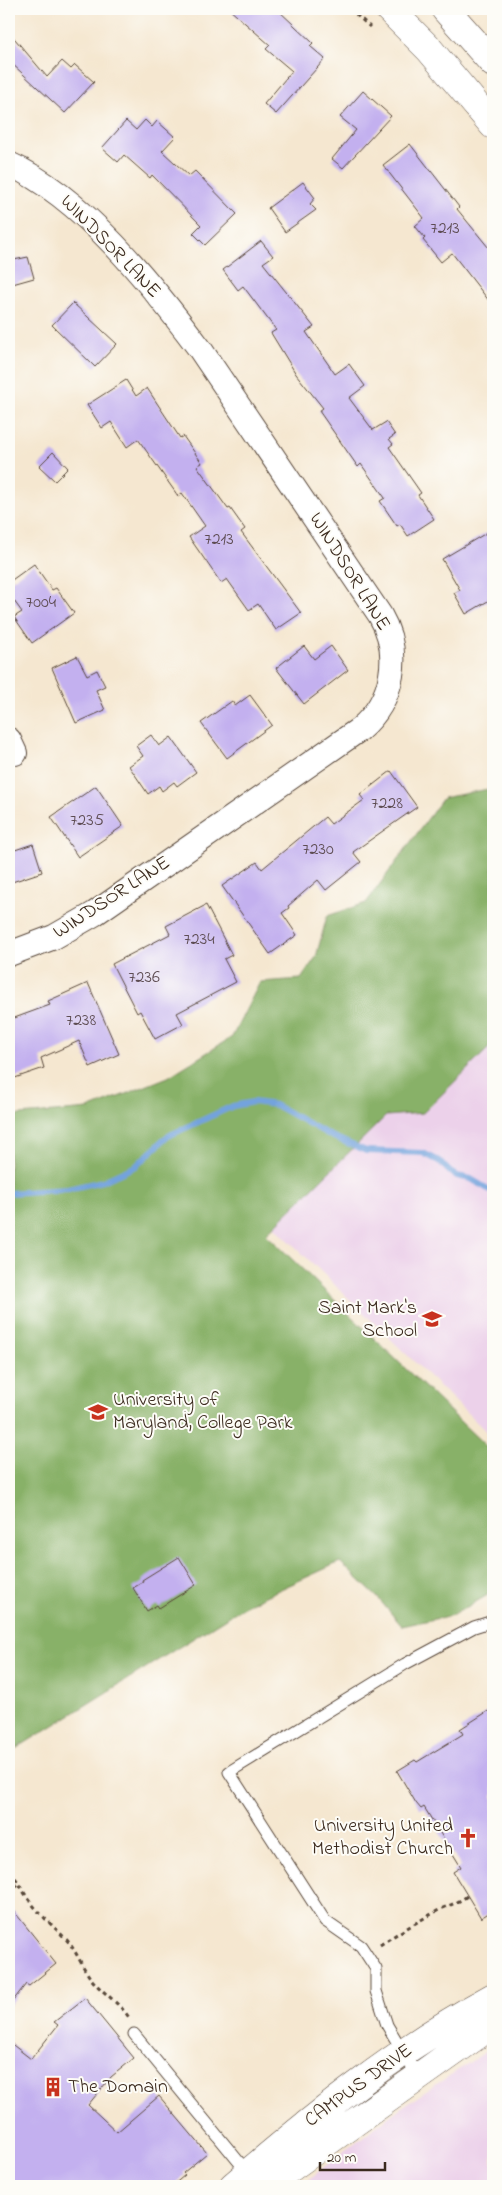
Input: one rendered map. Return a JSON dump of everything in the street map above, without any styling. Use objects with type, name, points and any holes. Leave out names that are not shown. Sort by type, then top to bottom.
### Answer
[{"type":"street","points":[[389,9],[430,49],[493,125]]},
{"type":"street","points":[[445,9],[493,63]]},
{"type":"street","name":"WINDSOR LANE","points":[[9,164],[50,186],[103,234],[139,272],[175,315],[298,492],[380,615],[391,641],[393,662],[390,680],[382,704],[360,729],[94,914],[54,937],[9,954]]},
{"type":"street","name":"CAMPUS DRIVE","points":[[249,2182],[303,2126],[358,2084],[493,1997]]},
{"type":"street","name":"CAMPUS DRIVE","points":[[249,2182],[418,2076],[493,2024]]},
{"type":"lane","points":[[418,2076],[403,2054],[387,2024],[376,1991],[376,1969],[361,1946],[325,1921],[229,1772],[405,1664],[474,1627],[493,1621]]},
{"type":"lane","points":[[134,2034],[249,2182]]},
{"type":"path","points":[[9,1874],[12,1874],[19,1883],[25,1896],[37,1911],[65,1937],[92,1980],[121,2005],[130,2018],[134,2034]]},
{"type":"path","points":[[9,1893],[19,1883]]},
{"type":"path","points":[[376,1948],[426,1917],[467,1896]]},
{"type":"shaded area","name":"Saint Mark's School","points":[[493,1039],[493,1438],[247,1200]]},
{"type":"shaded area","points":[[493,2047],[493,2186],[301,2186],[399,2109]]},
{"type":"green space","points":[[493,788],[493,1044],[423,1113],[386,1116],[266,1234],[493,1453],[493,1592],[453,1615],[402,1626],[377,1597],[340,1562],[250,1603],[9,1753],[9,1116],[88,1109],[168,1077],[232,1037],[260,982],[301,979],[316,957],[327,916],[366,903],[443,798]]},
{"type":"building","points":[[229,9],[277,9],[313,43],[310,46],[325,59],[276,114],[264,104],[292,71],[266,49],[270,45]]},
{"type":"building","points":[[9,32],[47,77],[62,61],[71,69],[75,65],[94,82],[65,113],[9,61]]},
{"type":"building","points":[[363,91],[391,116],[343,168],[332,159],[356,130],[340,117]]},
{"type":"building","points":[[145,120],[152,127],[157,121],[175,137],[162,151],[189,176],[195,171],[237,214],[205,245],[193,233],[201,225],[152,175],[150,178],[124,155],[118,162],[102,148],[126,121],[136,130]]},
{"type":"building","points":[[410,144],[459,207],[457,209],[493,253],[493,306],[452,253],[441,262],[423,240],[425,238],[415,226],[424,218],[383,165]]},
{"type":"building","points":[[303,182],[315,198],[310,204],[316,210],[285,232],[268,208]]},
{"type":"building","points":[[261,241],[273,256],[263,263],[314,327],[306,332],[335,374],[349,364],[365,386],[349,398],[373,430],[386,422],[395,435],[389,439],[393,444],[389,447],[421,493],[418,495],[434,519],[408,536],[400,524],[397,526],[380,501],[385,498],[361,464],[358,467],[319,411],[323,408],[296,374],[271,333],[276,330],[243,286],[238,290],[223,270]]},
{"type":"building","points":[[28,257],[34,278],[9,285],[9,261]]},
{"type":"building","points":[[73,303],[117,344],[95,367],[52,325]]},
{"type":"building","points":[[126,380],[136,396],[147,388],[180,438],[183,436],[202,463],[197,466],[245,529],[241,532],[301,613],[276,630],[258,604],[249,610],[227,579],[221,583],[189,537],[205,526],[182,493],[178,496],[138,439],[127,447],[111,422],[102,428],[87,405]]},
{"type":"building","points":[[53,452],[68,468],[55,481],[39,466]]},
{"type":"building","points":[[493,529],[493,598],[466,614],[454,593],[460,590],[442,559]]},
{"type":"building","points":[[34,564],[52,590],[56,588],[74,613],[32,643],[14,617],[22,612],[9,594],[9,582]]},
{"type":"building","points":[[304,646],[314,659],[331,646],[348,670],[304,704],[276,668]]},
{"type":"building","points":[[77,656],[87,675],[97,670],[105,686],[96,690],[105,710],[76,723],[52,668]]},
{"type":"building","points":[[250,695],[272,725],[227,758],[201,723],[232,701],[235,706]]},
{"type":"building","points":[[151,735],[159,746],[171,737],[196,772],[177,786],[174,782],[162,791],[159,786],[148,794],[129,766],[143,756],[136,746]]},
{"type":"building","points":[[391,771],[417,807],[353,852],[361,862],[326,890],[318,880],[288,906],[289,908],[282,913],[297,935],[270,954],[222,886],[257,862],[262,869],[325,817],[331,824],[364,800],[360,795]]},
{"type":"building","points":[[96,786],[123,826],[78,857],[51,817]]},
{"type":"building","points":[[33,844],[42,872],[9,883],[9,852]]},
{"type":"building","points":[[206,905],[232,955],[224,959],[236,982],[177,1013],[183,1024],[155,1039],[140,1011],[137,1013],[112,964],[170,934],[166,926]]},
{"type":"building","points":[[88,983],[119,1054],[90,1067],[79,1041],[41,1058],[44,1068],[9,1080],[9,1020],[50,1005],[48,1001]]},
{"type":"building","points":[[179,1557],[196,1585],[159,1608],[157,1605],[147,1611],[133,1588],[143,1582],[142,1580]]},
{"type":"building","name":"University United Methodist Church","points":[[493,1708],[493,1910],[481,1918],[453,1872],[461,1867],[424,1807],[421,1809],[416,1803],[397,1771],[415,1760],[417,1762],[463,1734],[460,1729]]},
{"type":"building","points":[[9,1905],[56,1964],[29,1986],[26,1984],[9,2006]]},
{"type":"building","name":"The Domain","points":[[85,1998],[134,2058],[111,2077],[88,2105],[117,2132],[159,2096],[207,2153],[183,2173],[185,2175],[172,2186],[9,2186],[9,2042],[31,2059],[58,2025],[54,2022]]},
{"type":"waterway","points":[[9,1193],[68,1189],[103,1181],[136,1166],[168,1136],[233,1106],[253,1102],[275,1105],[331,1136],[366,1151],[423,1153],[439,1161],[457,1176],[471,1179],[493,1192]]},
{"type":"place","name":"Saint Mark's School","points":[[432,1319]]},
{"type":"place","name":"University of Maryland, College Park","points":[[98,1412]]},
{"type":"place","name":"University United Methodist Church","points":[[468,1838]]},
{"type":"place","name":"The Domain","points":[[53,2087]]}]
